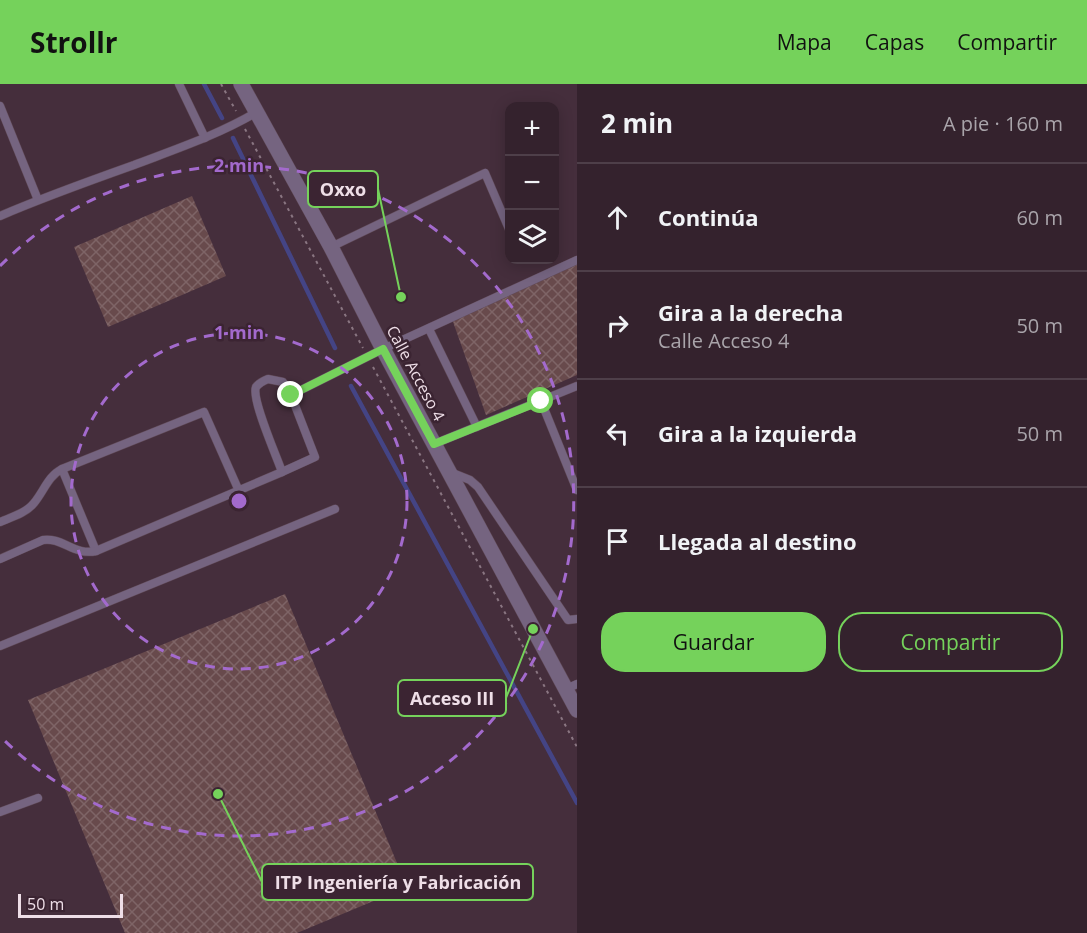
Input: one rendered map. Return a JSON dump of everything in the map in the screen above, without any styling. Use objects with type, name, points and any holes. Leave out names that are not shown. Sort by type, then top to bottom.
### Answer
[{"type":"street","name":"Calle Acceso 4","points":[[241,84],[448,472],[571,687],[577,710]]},
{"type":"lane","points":[[179,84],[205,138]]},
{"type":"lane","points":[[0,106],[38,200]]},
{"type":"lane","points":[[0,216],[205,138],[257,111]]},
{"type":"lane","points":[[330,247],[485,173],[505,218]]},
{"type":"lane","points":[[291,395],[455,315],[577,260]]},
{"type":"lane","points":[[429,329],[477,427]]},
{"type":"lane","points":[[0,559],[50,539],[79,552],[96,551],[239,491],[282,472],[315,457],[291,395],[283,382],[268,379],[256,387],[256,401],[282,472]]},
{"type":"lane","points":[[434,444],[577,386]]},
{"type":"lane","points":[[541,401],[577,490]]},
{"type":"lane","points":[[0,522],[33,505],[52,475],[62,468],[204,412],[239,491]]},
{"type":"lane","points":[[62,468],[96,551]]},
{"type":"lane","points":[[448,472],[470,480],[478,486],[567,620],[577,619]]},
{"type":"lane","points":[[0,646],[334,509]]},
{"type":"lane","points":[[0,812],[38,798]]},
{"type":"path","points":[[221,84],[577,747]]},
{"type":"building","points":[[192,196],[226,276],[108,327],[74,247]]},
{"type":"building","points":[[577,262],[577,375],[486,415],[452,319]]},
{"type":"building","points":[[285,594],[407,887],[297,933],[125,933],[28,700]]},
{"type":"waterway","points":[[204,84],[222,118]]},
{"type":"waterway","points":[[233,138],[335,348]]},
{"type":"waterway","points":[[351,386],[577,803]]},
{"type":"place","name":"Oxxo","points":[[401,297]]},
{"type":"place","name":"Acceso III","points":[[533,629]]},
{"type":"place","name":"ITP Ingeniería y Fabricación","points":[[218,794]]},
{"type":"route","points":[[291,395],[383,349],[434,444],[541,401]]}]
